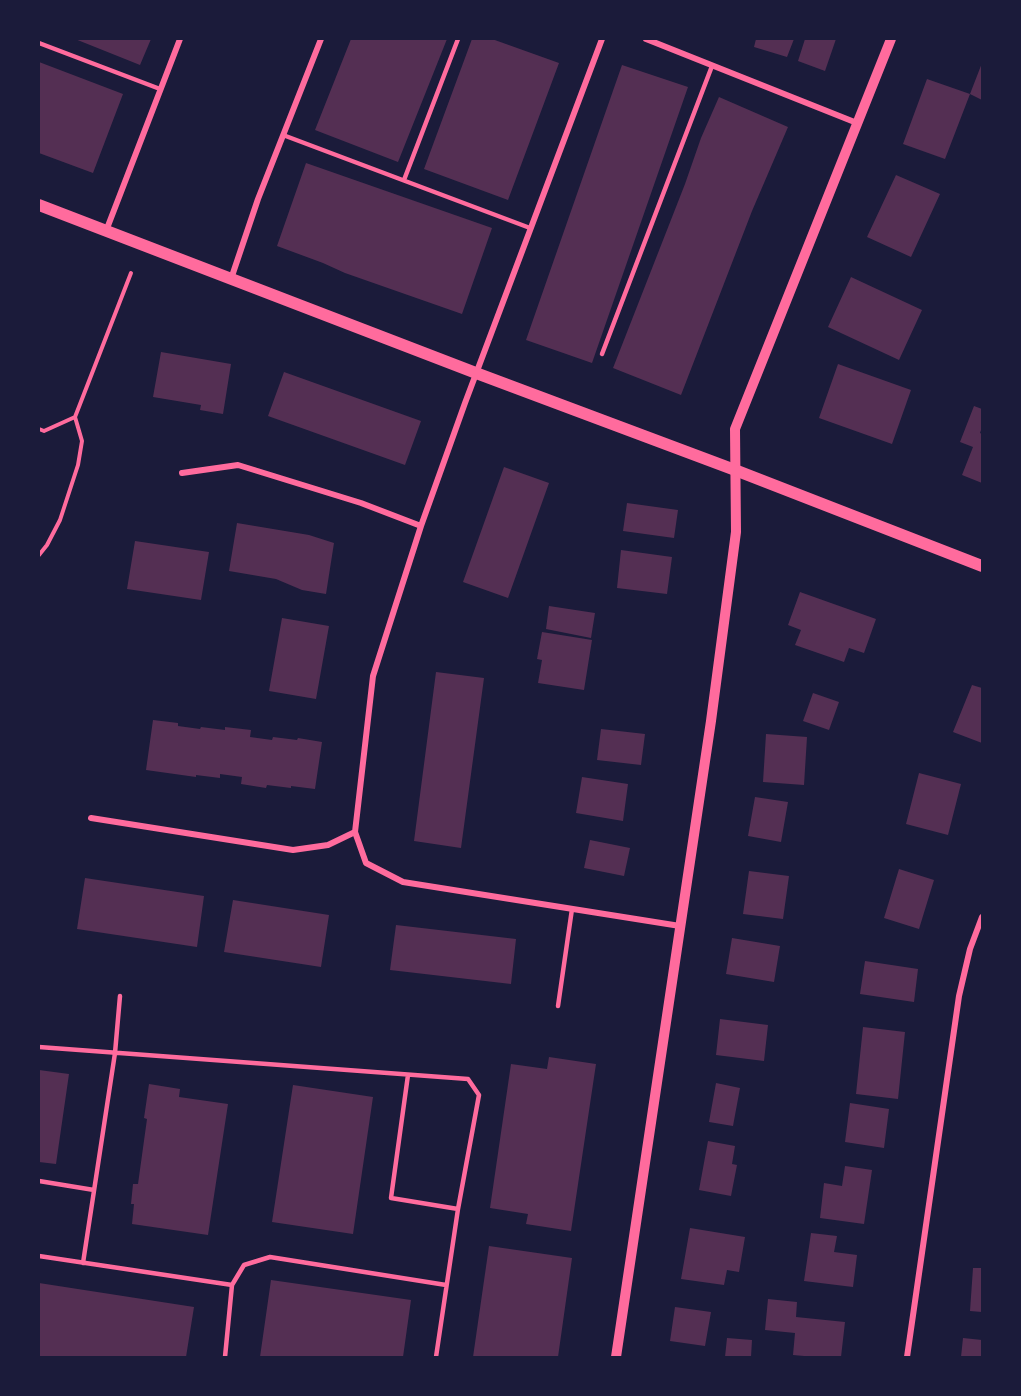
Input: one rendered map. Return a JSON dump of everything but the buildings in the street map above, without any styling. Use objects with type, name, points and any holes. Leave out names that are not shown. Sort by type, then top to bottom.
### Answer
[{"type":"main road","points":[[39,205],[982,566]]},
{"type":"street","points":[[106,231],[180,39]]},
{"type":"street","points":[[231,279],[258,199],[321,39]]},
{"type":"street","points":[[602,39],[476,373],[421,526],[372,676],[355,832],[366,863],[402,882],[680,926]]},
{"type":"street","points":[[646,39],[857,123]]},
{"type":"street","points":[[616,1357],[711,721],[736,532],[735,429],[891,39]]},
{"type":"street","points":[[182,473],[238,465],[361,503],[421,526]]},
{"type":"street","points":[[91,818],[294,850],[328,845],[355,832]]},
{"type":"street","points":[[907,1357],[959,996],[970,949],[982,917]]},
{"type":"lane","points":[[404,180],[458,39]]},
{"type":"lane","points":[[39,41],[160,89]]},
{"type":"lane","points":[[602,354],[712,66]]},
{"type":"lane","points":[[284,135],[530,228]]},
{"type":"lane","points":[[558,1006],[572,909]]},
{"type":"lane","points":[[83,1263],[115,1053],[120,996]]},
{"type":"lane","points":[[39,1047],[468,1079],[479,1095],[458,1209],[436,1357]]},
{"type":"lane","points":[[408,1075],[391,1198],[458,1209]]},
{"type":"lane","points":[[39,1181],[94,1190]]},
{"type":"lane","points":[[39,1256],[232,1285]]},
{"type":"lane","points":[[225,1357],[232,1285],[244,1265],[270,1257],[446,1285]]},
{"type":"path","points":[[39,555],[60,520],[78,465],[82,441],[75,417],[131,273]]},
{"type":"path","points":[[39,429],[44,431],[75,417]]}]
